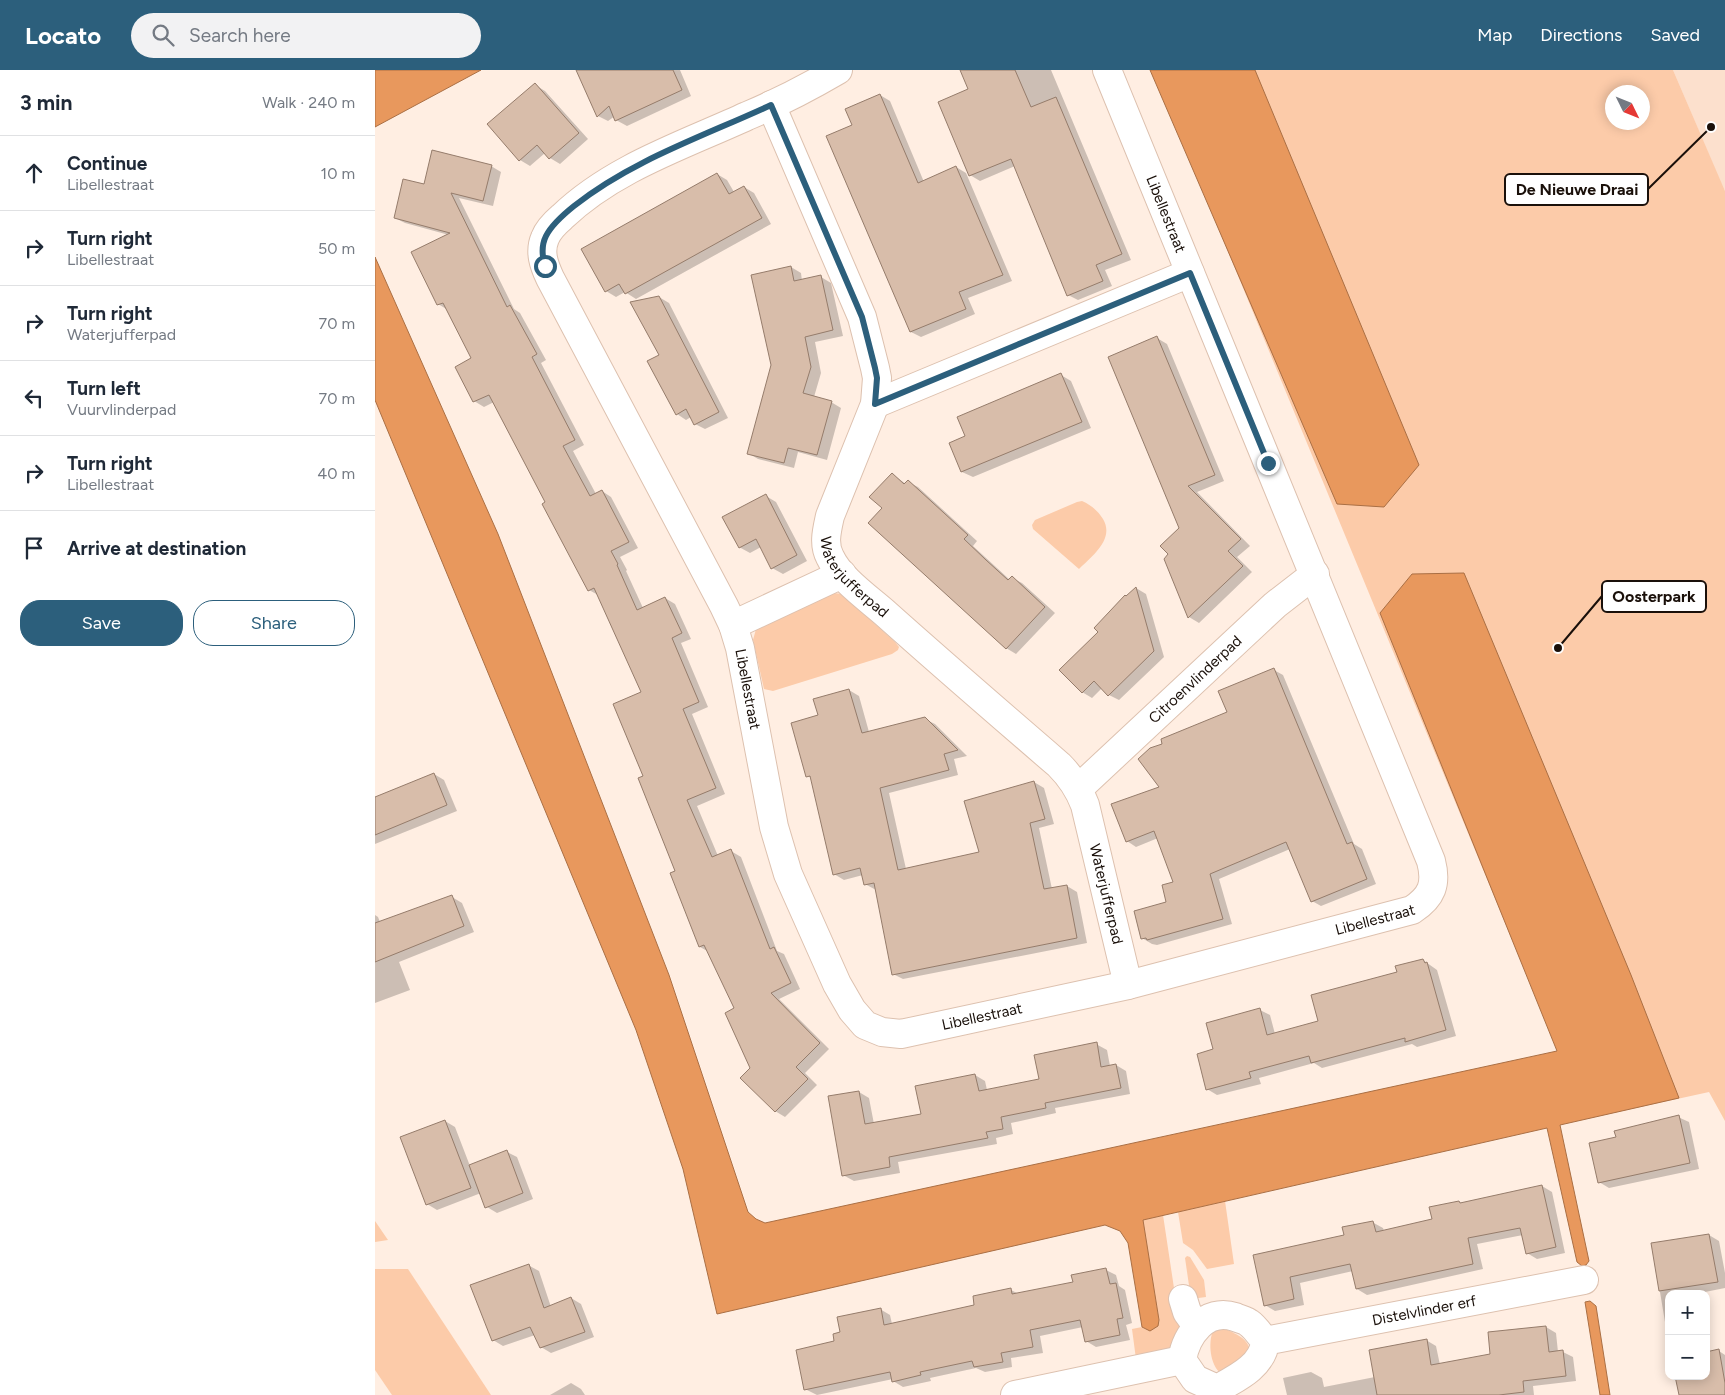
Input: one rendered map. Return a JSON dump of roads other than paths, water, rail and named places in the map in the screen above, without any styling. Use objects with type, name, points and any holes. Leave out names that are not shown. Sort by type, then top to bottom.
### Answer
[{"type":"street","name":"Libellestraat","points":[[838,70],[771,105],[659,154],[588,195],[552,226],[545,237],[542,257],[550,278],[687,535],[733,626],[740,648],[774,826],[788,874],[837,984],[852,1010],[865,1025],[882,1032],[901,1034],[1128,985],[1412,910],[1429,895],[1434,884],[1434,872],[1431,861],[1107,70]]},
{"type":"street","name":"Waterjufferpad","points":[[771,105],[862,317],[877,378],[875,404],[830,516],[826,534],[829,556],[842,574],[1059,765],[1079,788],[1128,985]]},
{"type":"street","points":[[875,404],[1190,273]]},
{"type":"street","points":[[733,626],[842,574]]},
{"type":"street","name":"Citroenvlinderpad","points":[[1079,788],[1275,605],[1315,574]]},
{"type":"street","name":"Distelvlinder erf","points":[[1265,1340],[1583,1280]]},
{"type":"street","points":[[1183,1299],[1187,1312],[1197,1326]]},
{"type":"street","points":[[1215,1315],[1228,1315],[1249,1322],[1265,1340],[1265,1351],[1259,1360],[1241,1376],[1217,1392],[1195,1378],[1182,1360],[1185,1345],[1197,1326],[1215,1315]]},
{"type":"street","points":[[1015,1395],[1182,1360]]},
{"type":"place","name":"De Nieuwe Draai","points":[[1711,127]]},
{"type":"place","name":"Oosterpark","points":[[1558,648]]}]
